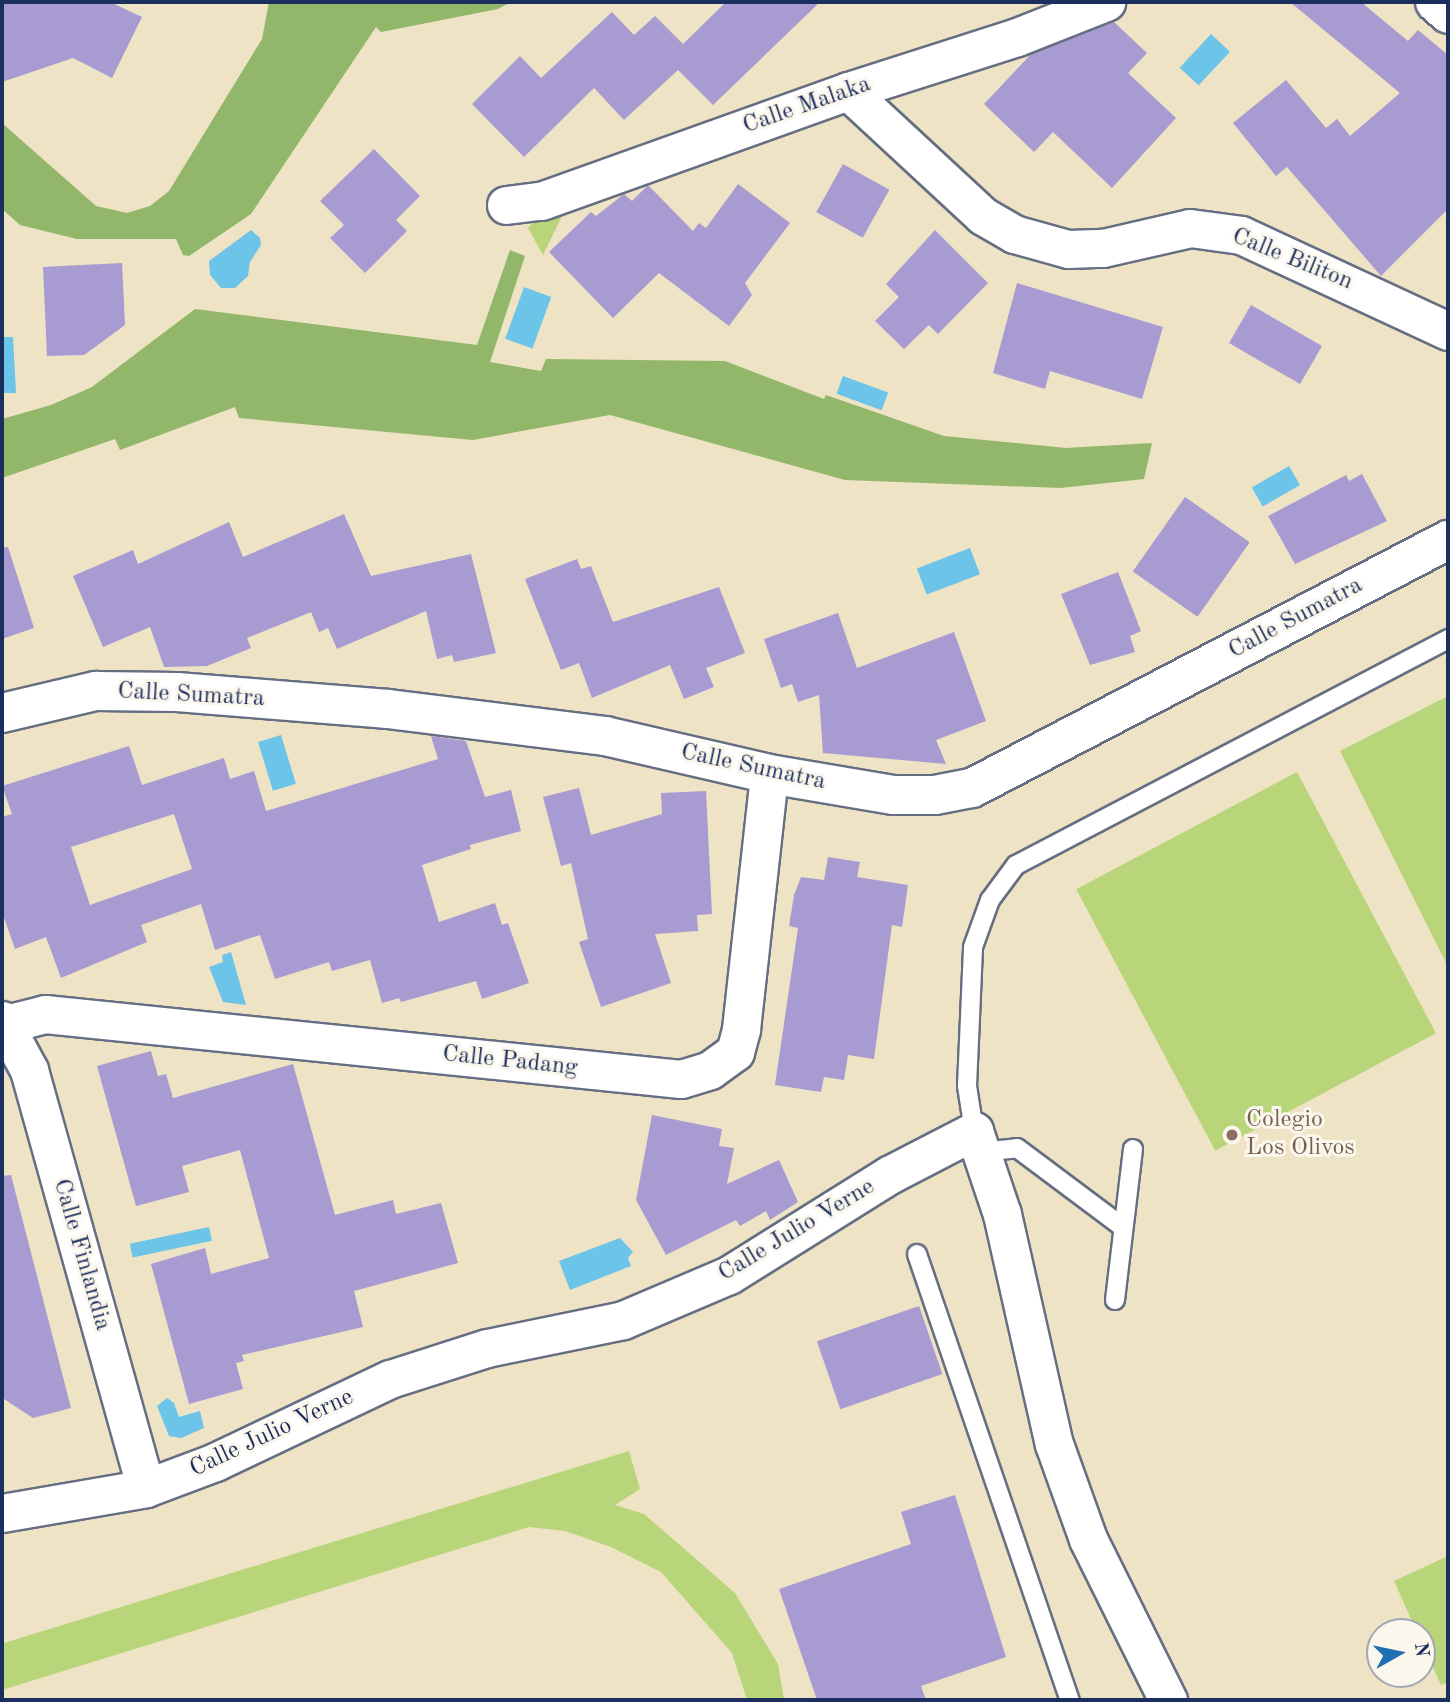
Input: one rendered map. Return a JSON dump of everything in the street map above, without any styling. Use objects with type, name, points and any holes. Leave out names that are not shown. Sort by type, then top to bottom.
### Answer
[{"type":"street","name":"Calle Malaka","points":[[506,205],[541,201],[848,91],[1017,37],[1106,2]]},
{"type":"street","points":[[1434,2],[1448,14]]},
{"type":"street","name":"Calle Biliton","points":[[848,91],[983,216],[1014,234],[1068,249],[1103,248],[1190,228],[1241,235],[1448,331]]},
{"type":"street","name":"Calle Sumatra","points":[[2,713],[96,691],[203,694],[388,709],[605,736],[769,774],[894,795],[972,788],[1448,540]]},
{"type":"street","name":"Calle Padang","points":[[4,1023],[45,1014],[681,1079],[710,1070],[735,1052],[741,1029],[769,774]]},
{"type":"street","name":"Calle Finlandia","points":[[4,1023],[29,1070],[146,1488]]},
{"type":"street","points":[[978,1141],[1002,1214],[1054,1444],[1088,1539],[1168,1700]]},
{"type":"street","name":"Calle Julio Verne","points":[[2,1514],[146,1488],[215,1462],[390,1379],[487,1348],[623,1320],[729,1275],[889,1175],[978,1141]]},
{"type":"lane","points":[[1120,1225],[1017,1148],[978,1141],[967,1086],[973,947],[990,900],[1016,865],[1448,639]]},
{"type":"lane","points":[[1115,1300],[1120,1225],[1133,1149]]},
{"type":"lane","points":[[917,1254],[1070,1700]]},
{"type":"green space","points":[[269,2],[511,2],[498,9],[381,32],[376,27],[251,214],[189,256],[183,255],[176,239],[77,239],[20,225],[2,209],[2,123],[96,206],[127,213],[150,206],[169,191],[262,39]]},
{"type":"green space","points":[[565,210],[543,255],[528,228],[541,213]]},
{"type":"green space","points":[[510,250],[525,256],[490,362],[541,371],[546,359],[725,361],[824,399],[826,395],[944,436],[1066,448],[1152,443],[1144,479],[1060,488],[845,480],[610,415],[473,440],[239,418],[235,407],[120,450],[115,439],[2,478],[2,419],[51,405],[92,387],[195,309],[477,345]]},
{"type":"green space","points":[[1448,696],[1448,967],[1340,751]]},
{"type":"green space","points":[[1297,772],[1436,1033],[1215,1151],[1076,889]]},
{"type":"green space","points":[[629,1451],[640,1489],[615,1505],[644,1514],[735,1593],[778,1664],[784,1700],[747,1700],[732,1653],[661,1572],[611,1547],[565,1531],[529,1527],[2,1690],[4,1643]]},
{"type":"green space","points":[[1448,1556],[1448,1682],[1441,1685],[1436,1674],[1436,1618],[1411,1618],[1394,1581]]},
{"type":"water","points":[[1211,34],[1230,52],[1199,85],[1180,68]]},
{"type":"water","points":[[251,230],[260,238],[261,245],[250,262],[248,276],[235,288],[221,288],[210,275],[209,261]]},
{"type":"water","points":[[524,287],[551,297],[532,349],[505,339]]},
{"type":"water","points":[[2,337],[13,337],[16,393],[2,393]]},
{"type":"water","points":[[843,376],[888,392],[882,410],[837,394]]},
{"type":"water","points":[[1289,466],[1300,485],[1263,507],[1252,488]]},
{"type":"water","points":[[970,548],[980,574],[927,595],[917,568]]},
{"type":"water","points":[[281,735],[296,784],[273,791],[258,742]]},
{"type":"water","points":[[231,952],[246,1005],[223,1002],[209,967],[223,962],[222,955]]},
{"type":"water","points":[[209,1227],[212,1241],[133,1258],[130,1244]]},
{"type":"water","points":[[620,1238],[633,1252],[628,1258],[631,1266],[570,1290],[559,1261]]},
{"type":"water","points":[[167,1398],[174,1403],[179,1417],[200,1411],[204,1428],[181,1438],[169,1436],[157,1406]]},
{"type":"building","points":[[2,2],[110,2],[142,17],[112,78],[73,58],[2,82]]},
{"type":"building","points":[[726,2],[820,2],[713,105],[678,70],[624,120],[594,88],[524,157],[472,104],[520,56],[541,78],[612,12],[634,35],[655,16],[683,44]]},
{"type":"building","points":[[1290,2],[1361,2],[1408,41],[1418,30],[1448,55],[1448,209],[1381,276],[1287,167],[1276,176],[1233,123],[1286,80],[1326,128],[1337,119],[1350,136],[1400,93]]},
{"type":"building","points":[[1114,22],[1147,53],[1128,73],[1176,118],[1112,188],[1053,132],[1034,152],[984,104],[1032,53]]},
{"type":"building","points":[[374,149],[420,196],[396,220],[407,231],[365,273],[330,238],[344,225],[320,201]]},
{"type":"building","points":[[843,164],[889,190],[863,238],[816,212]]},
{"type":"building","points":[[738,184],[790,223],[745,283],[752,295],[729,326],[659,273],[613,318],[549,252],[591,212],[596,216],[624,194],[632,201],[648,185],[693,231],[699,223],[706,228]]},
{"type":"building","points":[[935,230],[988,283],[938,334],[929,325],[904,349],[875,321],[899,297],[886,284]]},
{"type":"building","points":[[122,263],[125,325],[84,355],[47,356],[43,267]]},
{"type":"building","points":[[1017,283],[1163,327],[1142,399],[1050,371],[1045,389],[993,373]]},
{"type":"building","points":[[1251,305],[1322,346],[1300,384],[1229,343]]},
{"type":"building","points":[[1362,474],[1387,521],[1295,564],[1268,516],[1346,475],[1349,481]]},
{"type":"building","points":[[1185,497],[1250,542],[1198,617],[1133,572]]},
{"type":"building","points":[[344,514],[371,576],[471,554],[496,653],[454,662],[452,655],[437,659],[426,611],[337,649],[328,628],[319,632],[311,612],[247,638],[251,648],[207,666],[164,667],[150,627],[103,647],[73,576],[133,550],[138,564],[229,522],[243,557]]},
{"type":"building","points":[[8,547],[34,628],[2,639],[2,548]]},
{"type":"building","points":[[577,559],[581,569],[591,566],[613,622],[719,587],[745,653],[706,668],[714,687],[684,699],[670,665],[592,698],[579,663],[561,670],[525,579]]},
{"type":"building","points":[[1118,572],[1141,631],[1130,636],[1135,652],[1090,665],[1061,594]]},
{"type":"building","points":[[838,613],[857,668],[954,632],[986,721],[936,740],[946,764],[823,753],[819,695],[798,702],[792,684],[781,688],[764,639]]},
{"type":"building","points":[[431,736],[466,741],[485,797],[511,790],[521,831],[470,845],[471,849],[422,865],[439,922],[495,903],[502,925],[508,923],[529,983],[482,999],[476,981],[401,1002],[399,998],[382,1003],[370,960],[332,971],[329,962],[275,979],[260,935],[215,950],[201,904],[141,925],[147,942],[61,978],[46,937],[15,949],[2,912],[2,817],[12,814],[2,786],[129,746],[142,785],[224,758],[230,779],[254,771],[266,811],[438,759]],"holes":[[[174,814],[192,869],[90,905],[71,847]]]},
{"type":"building","points":[[579,788],[591,835],[662,814],[661,793],[706,791],[712,914],[697,915],[698,931],[655,934],[671,983],[601,1007],[579,942],[588,939],[571,863],[561,866],[543,797]]},
{"type":"building","points":[[828,857],[860,862],[857,877],[908,885],[902,927],[892,925],[874,1059],[848,1055],[844,1080],[824,1077],[821,1092],[775,1085],[798,928],[789,926],[794,895],[801,877],[824,880]]},
{"type":"building","points":[[151,1051],[158,1076],[166,1074],[173,1098],[293,1064],[335,1215],[393,1200],[396,1214],[441,1203],[458,1263],[354,1291],[363,1327],[242,1355],[244,1361],[236,1363],[243,1389],[189,1404],[151,1264],[205,1248],[211,1274],[269,1258],[240,1150],[182,1166],[189,1192],[136,1206],[97,1066]]},
{"type":"building","points":[[652,1115],[722,1129],[719,1146],[734,1148],[727,1184],[779,1160],[798,1202],[770,1220],[766,1211],[740,1226],[736,1220],[666,1255],[636,1200]]},
{"type":"building","points":[[11,1175],[71,1408],[33,1418],[4,1399],[2,1391],[2,1176]]},
{"type":"building","points":[[919,1306],[942,1374],[840,1409],[817,1341]]},
{"type":"building","points":[[955,1495],[1006,1657],[921,1686],[926,1700],[817,1700],[779,1589],[911,1544],[901,1512]]},
{"type":"place","name":"Colegio Los Olivos","points":[[1232,1135]]}]
